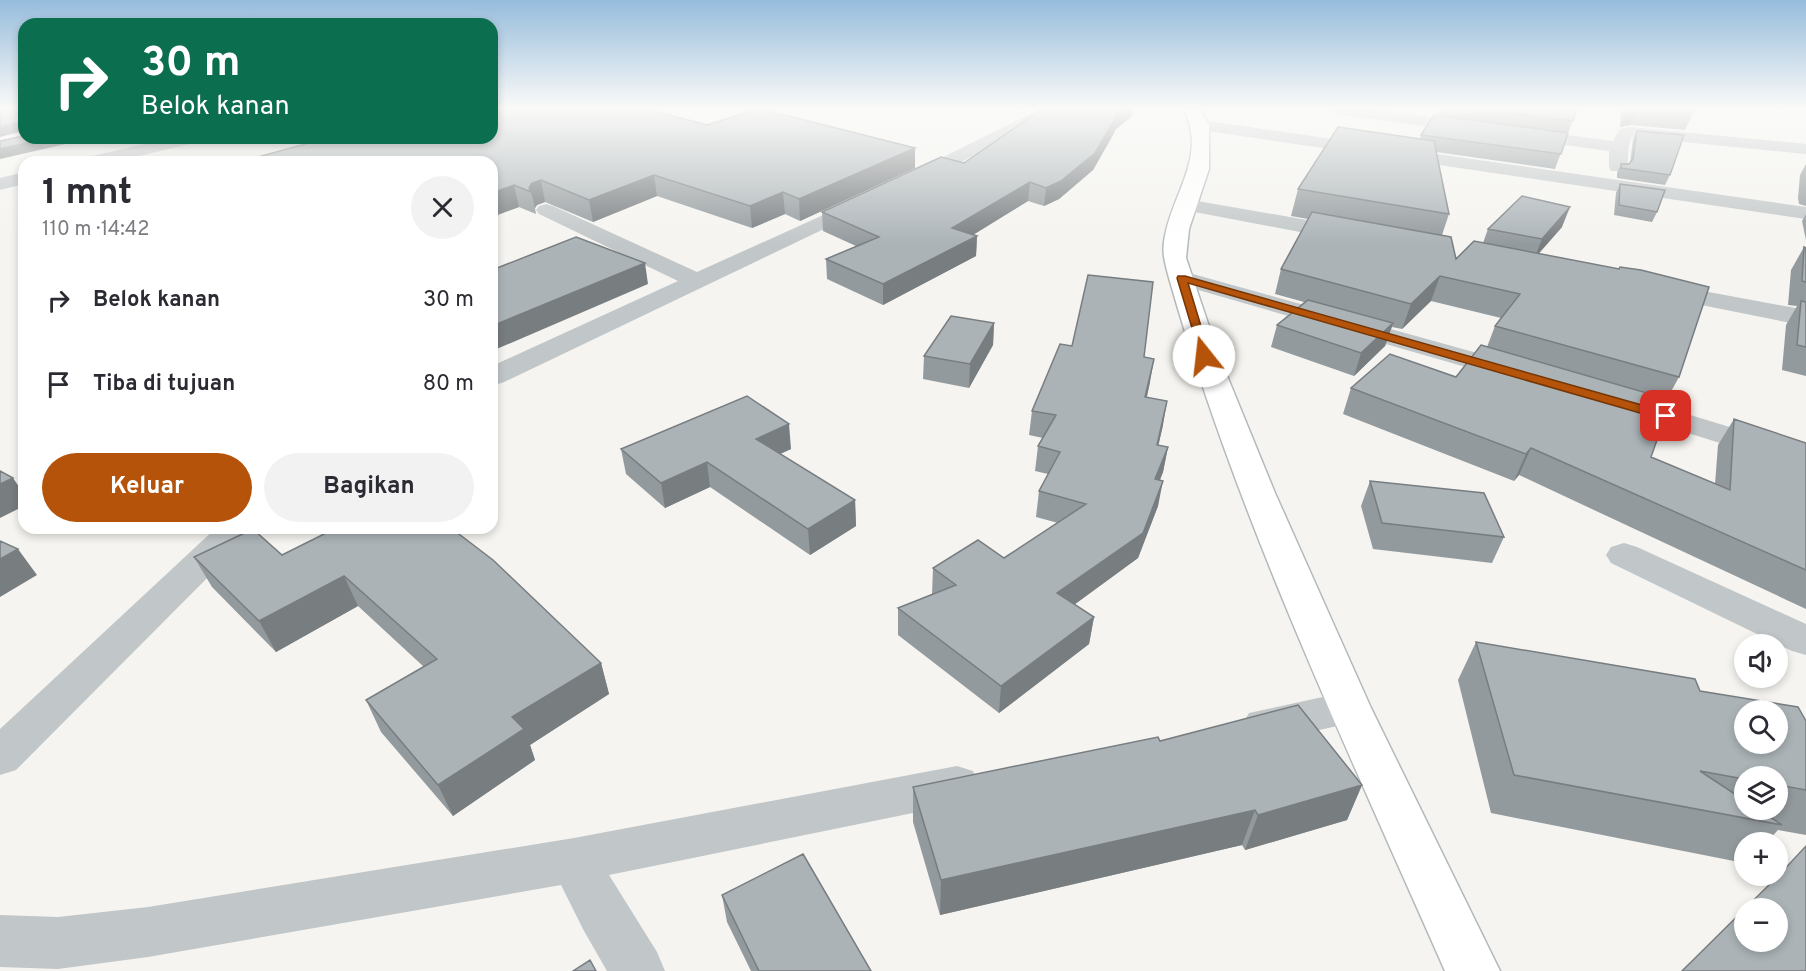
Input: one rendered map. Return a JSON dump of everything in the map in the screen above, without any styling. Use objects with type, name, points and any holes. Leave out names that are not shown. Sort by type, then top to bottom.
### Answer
[{"type":"main road","points":[[1198,154],[1199,169],[1175,242],[1175,258],[1204,356],[1254,483],[1350,708],[1473,971]]},
{"type":"street","points":[[498,374],[961,154]]},
{"type":"street","points":[[1421,154],[1618,187],[1806,213]]},
{"type":"street","points":[[1618,154],[1618,187]]},
{"type":"street","points":[[0,184],[18,180]]},
{"type":"street","points":[[1186,205],[1366,238]]},
{"type":"street","points":[[546,210],[697,281]]},
{"type":"street","points":[[1182,278],[1539,378]]},
{"type":"street","points":[[1634,285],[1806,318]]},
{"type":"street","points":[[1595,395],[1806,460]]},
{"type":"street","points":[[0,757],[231,534]]},
{"type":"street","points":[[1624,555],[1806,641]]},
{"type":"street","points":[[1221,734],[1350,708]]},
{"type":"street","points":[[0,941],[58,943],[148,932],[574,860],[998,777]]},
{"type":"street","points":[[574,860],[602,914],[638,971]]},
{"type":"building","points":[[901,154],[799,199],[783,192],[750,206],[654,175],[589,200],[541,180],[532,183],[529,188],[531,192],[514,185],[498,191],[498,156],[261,156]]},
{"type":"building","points":[[977,154],[1093,154],[1061,181],[1046,188],[1030,182],[952,228],[977,236],[883,284],[826,259],[879,237],[822,212],[941,157],[964,163]]},
{"type":"building","points":[[1320,154],[1437,154],[1449,214],[1298,189]]},
{"type":"building","points":[[1634,154],[1677,154],[1670,175],[1621,168],[1621,164],[1629,164]]},
{"type":"building","points":[[1620,184],[1665,190],[1657,212],[1619,205]]},
{"type":"building","points":[[1522,196],[1570,207],[1542,239],[1488,229]]},
{"type":"building","points":[[1312,212],[1451,237],[1456,259],[1474,241],[1619,269],[1620,267],[1641,270],[1709,287],[1679,377],[1495,326],[1520,294],[1440,276],[1411,304],[1281,269]]},
{"type":"building","points":[[576,237],[645,263],[498,324],[498,268]]},
{"type":"building","points":[[1804,247],[1806,248],[1806,282],[1802,281]]},
{"type":"building","points":[[1088,275],[1153,282],[1144,357],[1154,359],[1145,397],[1167,401],[1157,445],[1168,447],[1155,479],[1163,481],[1143,533],[1057,593],[1094,617],[1001,686],[898,608],[956,585],[933,568],[978,540],[1004,558],[1086,504],[1039,491],[1060,452],[1038,446],[1056,415],[1032,411],[1060,344],[1072,346]]},
{"type":"building","points":[[1308,300],[1393,323],[1361,353],[1277,325]]},
{"type":"building","points":[[1801,301],[1806,302],[1806,347],[1797,345]]},
{"type":"building","points":[[951,316],[994,323],[970,364],[924,356]]},
{"type":"building","points":[[1481,345],[1671,400],[1651,457],[1730,490],[1734,419],[1806,443],[1806,570],[1531,448],[1526,454],[1351,388],[1390,354],[1456,377]]},
{"type":"building","points":[[747,396],[789,424],[756,439],[855,500],[808,529],[707,462],[661,483],[621,449]]},
{"type":"building","points":[[0,471],[13,478],[0,484]]},
{"type":"building","points":[[1370,481],[1484,493],[1504,537],[1382,523]]},
{"type":"building","points":[[242,534],[259,534],[282,555],[324,534],[459,534],[493,560],[601,663],[512,717],[524,729],[438,785],[366,700],[437,659],[344,576],[259,621],[194,557]]},
{"type":"building","points":[[0,541],[18,549],[0,559]]},
{"type":"building","points":[[1476,642],[1695,679],[1700,691],[1755,700],[1734,700],[1734,754],[1788,754],[1788,705],[1798,707],[1806,721],[1806,790],[1788,787],[1788,766],[1734,766],[1734,777],[1700,771],[1734,793],[1734,816],[1514,775]]},
{"type":"building","points":[[1298,705],[1362,785],[1258,815],[1255,810],[941,880],[913,787],[1158,737],[1160,741]]},
{"type":"building","points":[[1755,820],[1774,820],[1782,825]]},
{"type":"building","points":[[1806,846],[1806,971],[1682,971],[1734,920],[1734,952],[1788,952],[1788,898],[1756,898],[1768,886],[1788,886],[1788,865]]},
{"type":"building","points":[[803,854],[871,971],[759,971],[722,895]]},
{"type":"building","points":[[590,960],[596,971],[573,971]]},
{"type":"route","points":[[1204,356],[1182,278],[1666,416]]}]
